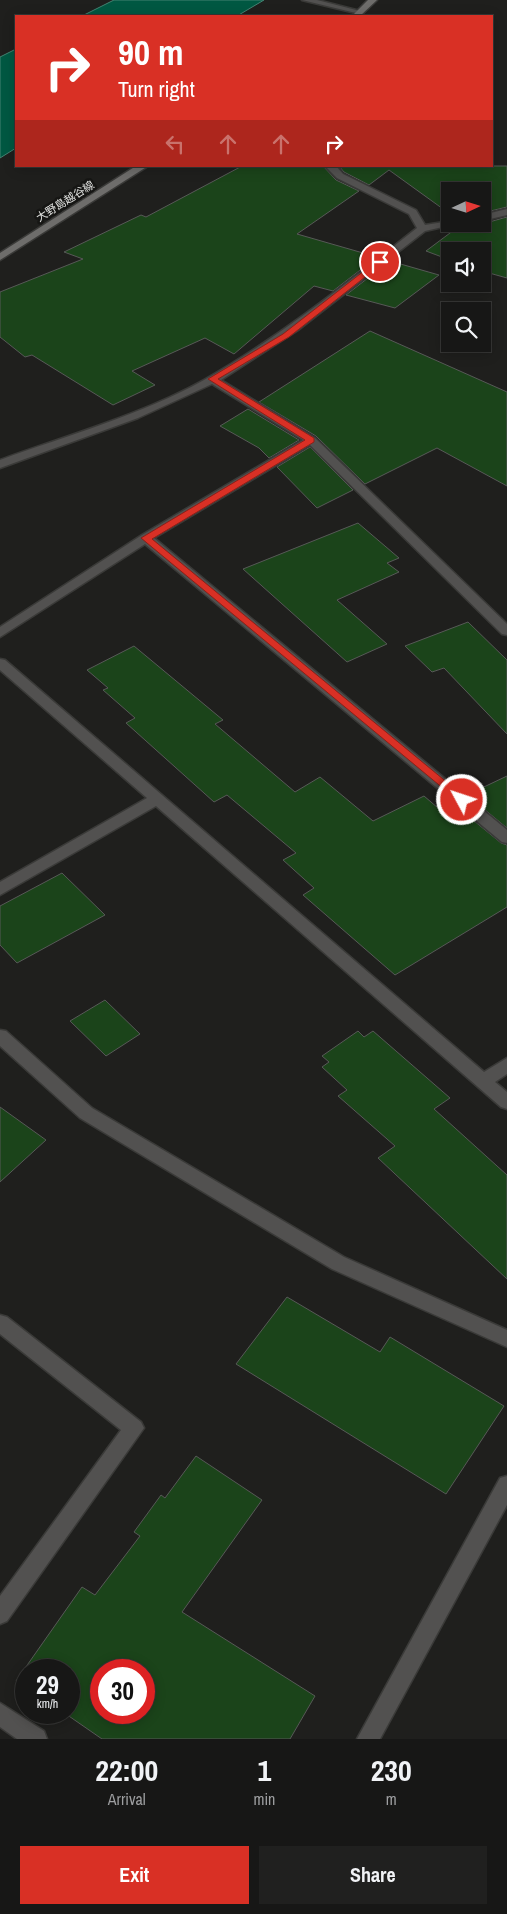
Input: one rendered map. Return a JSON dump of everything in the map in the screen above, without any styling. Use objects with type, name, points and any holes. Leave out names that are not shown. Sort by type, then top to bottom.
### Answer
[{"type":"main road","points":[[358,14],[373,0]]},
{"type":"main road","name":"大野島越谷線","points":[[0,257],[141,167]]},
{"type":"street","points":[[306,0],[358,14]]},
{"type":"street","points":[[331,167],[340,176],[384,196],[413,212],[422,229]]},
{"type":"street","points":[[491,216],[504,214]]},
{"type":"street","points":[[0,464],[164,403],[212,379],[286,335],[422,229],[441,226]]},
{"type":"street","points":[[212,379],[311,440],[507,631]]},
{"type":"street","points":[[0,633],[146,538],[311,440]]},
{"type":"street","points":[[146,538],[507,838]]},
{"type":"street","points":[[0,663],[507,1102]]},
{"type":"street","points":[[0,889],[156,800]]},
{"type":"street","points":[[0,1036],[86,1113],[338,1263],[507,1339]]},
{"type":"street","points":[[483,1082],[507,1065]]},
{"type":"street","points":[[0,1323],[134,1428],[0,1614]]},
{"type":"street","points":[[368,1739],[507,1485]]},
{"type":"street","points":[[0,1714],[36,1739]]},
{"type":"shaded area","points":[[114,0],[264,0],[239,15],[84,15]]},
{"type":"shaded area","points":[[15,50],[15,149],[0,158],[0,57]]},
{"type":"building","points":[[507,166],[507,207],[491,211],[491,182],[441,182],[441,208],[389,170],[369,185],[344,172],[340,167]]},
{"type":"building","points":[[240,167],[324,167],[336,180],[359,191],[297,234],[377,257],[333,291],[314,286],[234,354],[205,338],[132,371],[155,385],[113,405],[32,355],[25,357],[0,337],[0,292],[83,259],[64,252],[141,215],[146,217]]},
{"type":"building","points":[[507,217],[507,278],[491,274],[491,242],[441,242],[441,257],[426,251],[451,232],[491,232],[491,221]]},
{"type":"building","points":[[390,261],[439,275],[395,308],[346,295]]},
{"type":"building","points":[[370,331],[507,392],[507,486],[437,448],[365,484],[316,436],[259,402]]},
{"type":"building","points":[[248,409],[299,440],[269,458],[259,448],[220,426]]},
{"type":"building","points":[[310,447],[353,490],[317,508],[277,467]]},
{"type":"building","points":[[358,523],[399,558],[387,563],[399,572],[337,600],[387,644],[347,662],[243,569]]},
{"type":"building","points":[[468,622],[507,660],[507,734],[444,668],[432,672],[405,646]]},
{"type":"building","points":[[134,646],[223,720],[215,724],[295,792],[320,777],[373,821],[424,796],[438,808],[451,802],[501,843],[507,845],[507,907],[395,975],[303,895],[314,888],[283,860],[296,853],[227,795],[214,802],[126,723],[135,718],[103,690],[108,688],[87,670]]},
{"type":"building","points":[[507,776],[507,828],[467,795]]},
{"type":"building","points":[[62,873],[105,915],[17,963],[0,945],[0,906]]},
{"type":"building","points":[[105,1000],[140,1034],[106,1056],[70,1021]]},
{"type":"building","points":[[358,1031],[364,1037],[373,1031],[450,1098],[434,1109],[507,1175],[507,1279],[378,1158],[395,1146],[338,1096],[347,1090],[322,1067],[329,1062],[322,1056]]},
{"type":"building","points":[[0,1107],[46,1140],[0,1182]]},
{"type":"building","points":[[287,1297],[380,1352],[390,1337],[504,1406],[446,1494],[236,1364]]},
{"type":"building","points":[[196,1456],[262,1500],[182,1612],[315,1696],[290,1739],[102,1739],[80,1724],[80,1659],[31,1659],[82,1587],[95,1595],[140,1536],[134,1532],[161,1495],[165,1498]]},
{"type":"route","points":[[380,262],[286,335],[212,379],[311,440],[146,538],[462,800]]}]
